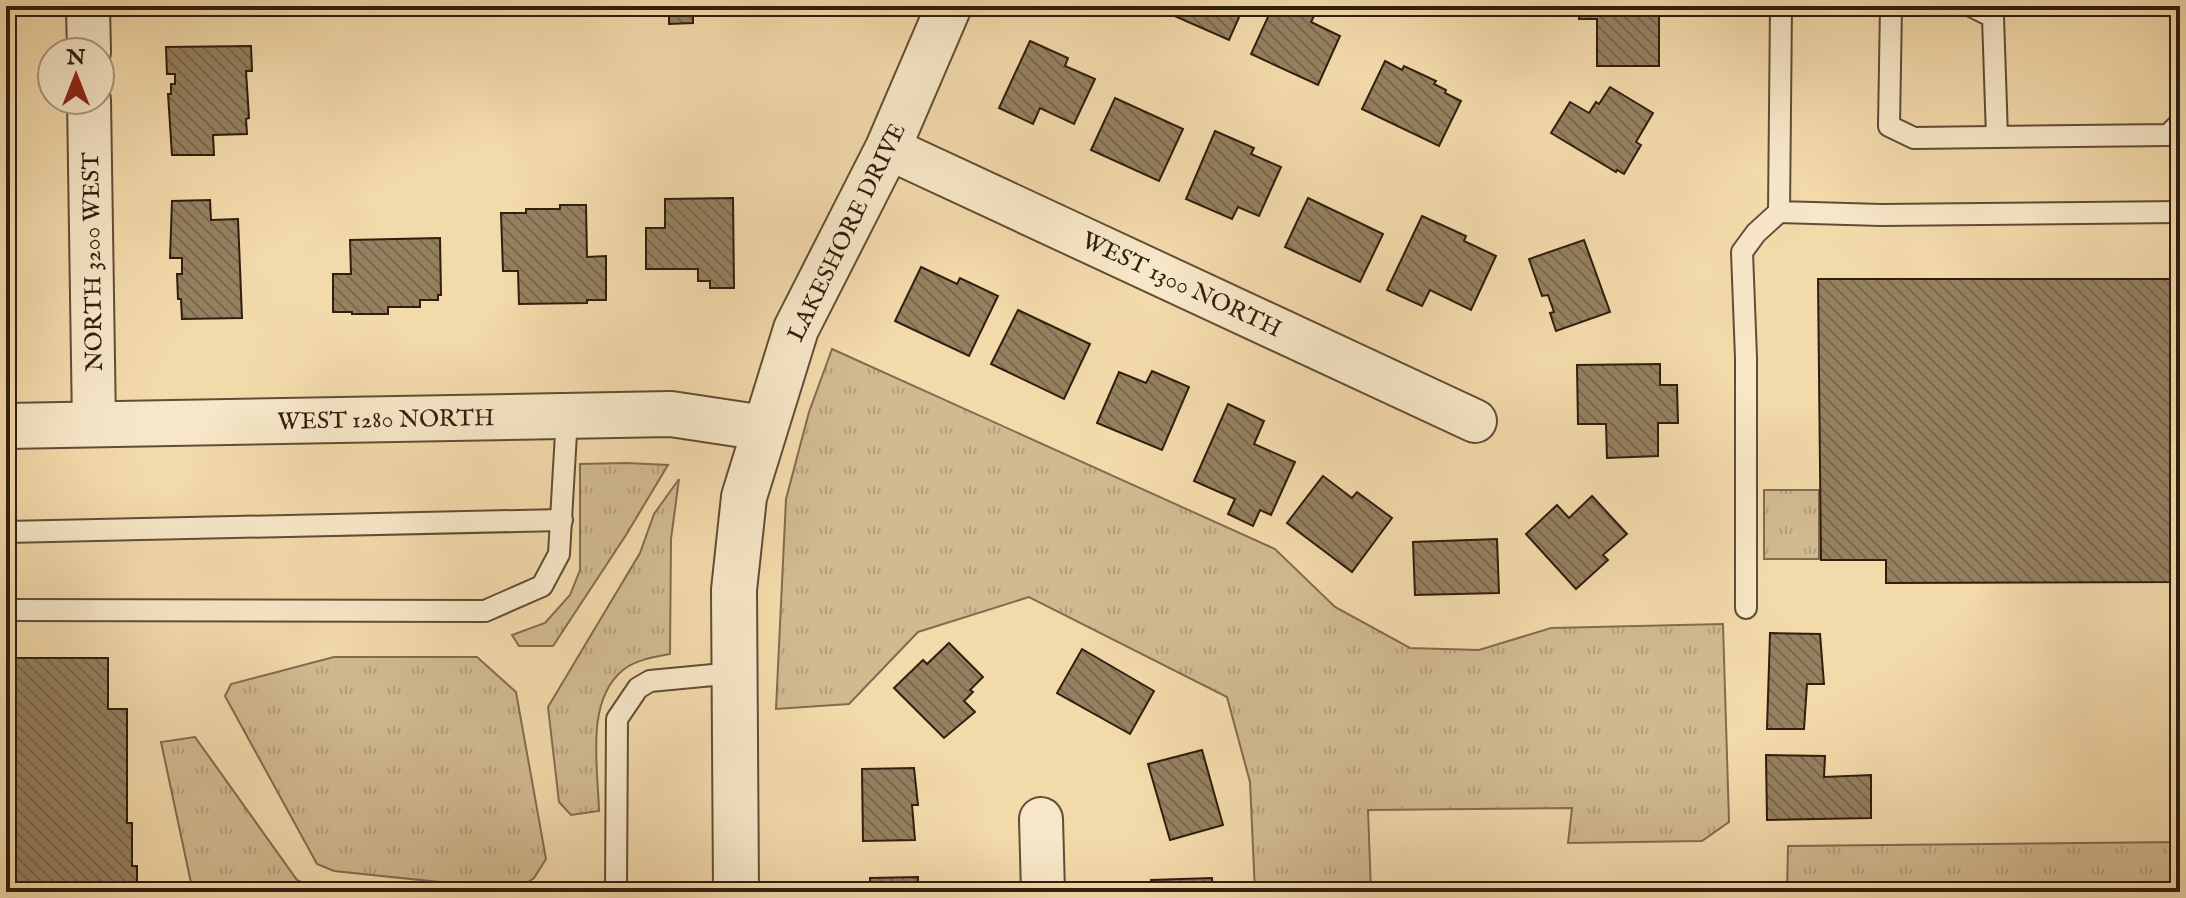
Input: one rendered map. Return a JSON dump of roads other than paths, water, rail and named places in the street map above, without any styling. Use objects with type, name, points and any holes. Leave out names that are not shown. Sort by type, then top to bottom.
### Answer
[{"type":"street","points":[[88,6],[89,36]]},
{"type":"street","name":"LAKESHORE DRIVE","points":[[736,892],[734,590],[744,497],[796,329],[888,148],[949,6]]},
{"type":"street","name":"NORTH 3200 WEST","points":[[89,116],[94,425]]},
{"type":"street","name":"WEST 1300 NORTH","points":[[888,148],[1475,421]]},
{"type":"street","name":"WEST 1280 NORTH","points":[[6,426],[671,414],[764,428]]},
{"type":"street","points":[[1041,819],[1043,892]]},
{"type":"lane","points":[[1779,212],[1781,6]]},
{"type":"lane","points":[[1891,6],[1889,126],[1914,138],[2168,135],[2180,123]]},
{"type":"lane","points":[[1971,6],[1993,17],[1997,137]]},
{"type":"lane","points":[[1746,608],[1746,358],[1742,252],[1756,233],[1779,212],[1881,215],[2180,212]]},
{"type":"lane","points":[[6,610],[485,611],[542,586],[559,554],[567,416]]},
{"type":"lane","points":[[6,532],[562,520]]},
{"type":"lane","points":[[616,892],[617,719],[638,688],[650,681],[734,673]]}]
